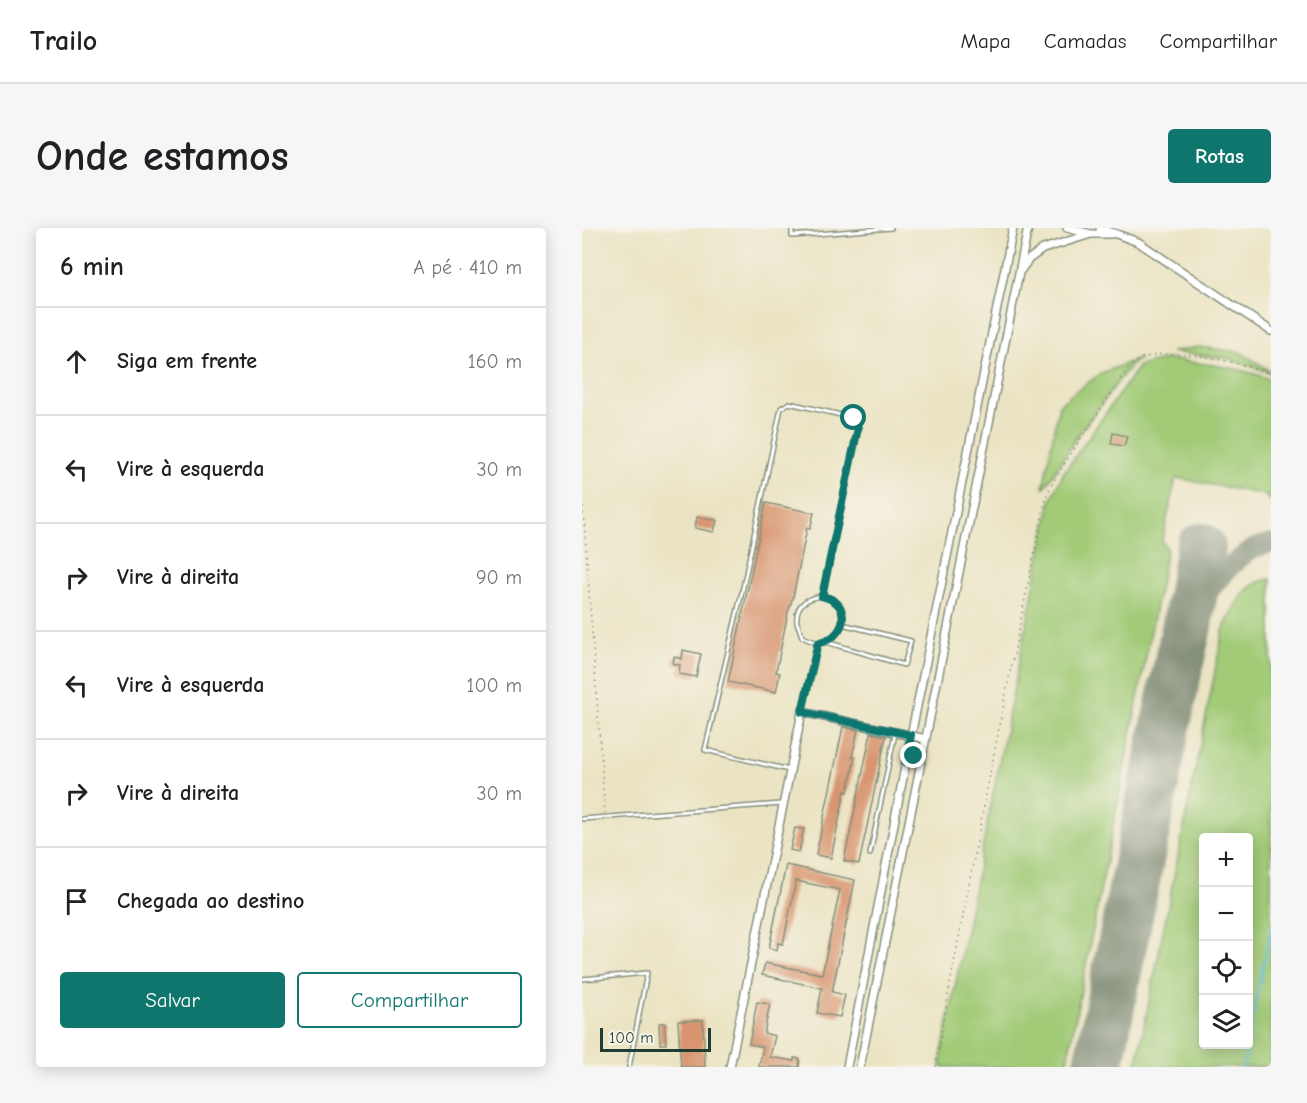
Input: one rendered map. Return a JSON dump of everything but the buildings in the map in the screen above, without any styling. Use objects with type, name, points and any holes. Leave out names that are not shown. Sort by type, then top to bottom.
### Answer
[{"type":"street","points":[[847,1067],[1013,228]]},
{"type":"street","points":[[860,1067],[1028,228]]},
{"type":"street","points":[[1067,228],[1091,234],[1119,234]]},
{"type":"street","points":[[1100,228],[1138,242],[1271,332]]},
{"type":"street","points":[[1020,273],[1029,259],[1043,249],[1091,234]]},
{"type":"street","points":[[923,675],[925,680],[931,683],[938,678]]},
{"type":"street","points":[[730,1067],[802,712],[926,738]]},
{"type":"street","points":[[906,762],[911,756],[916,756],[921,764]]},
{"type":"lane","points":[[792,228],[792,236],[891,228]]},
{"type":"lane","points":[[790,770],[705,750],[742,592],[781,408],[789,403],[854,418],[858,428],[822,596]]},
{"type":"lane","points":[[826,642],[837,634],[842,624],[841,609],[833,600],[822,596],[809,597],[799,606],[797,621],[802,637],[904,664],[911,641],[842,624]]},
{"type":"lane","points":[[802,712],[818,643]]},
{"type":"lane","points":[[870,854],[895,732]]},
{"type":"lane","points":[[582,819],[783,804]]},
{"type":"lane","points":[[582,979],[646,973],[629,1067]]},
{"type":"path","points":[[936,1067],[1014,651],[1047,494],[1058,471],[1120,380],[1138,360],[1147,356],[1176,354],[1224,361],[1271,375]]},
{"type":"path","points":[[582,495],[605,817]]},
{"type":"green space","points":[[1199,347],[1240,352],[1271,373],[1226,358],[1171,352]]},
{"type":"green space","points":[[1140,358],[1129,367],[1078,435],[1043,488],[1059,405],[1102,373]]},
{"type":"green space","points":[[1168,359],[1234,369],[1271,380],[1271,500],[1267,499],[1266,495],[1176,478],[1162,541],[1167,549],[1066,1067],[941,1067],[1051,500],[1063,474],[1139,366]]},
{"type":"green space","points":[[1271,579],[1271,1067],[1136,1067],[1223,631],[1240,598],[1253,585]]},
{"type":"waterway","points":[[1253,1015],[1271,927]]},
{"type":"waterway","points":[[1243,1067],[1247,1049]]},
{"type":"taxiway","points":[[1186,630],[1197,608],[1223,574],[1243,555],[1259,546],[1271,543]]},
{"type":"runway","points":[[1098,1067],[1201,548]]},
{"type":"route","points":[[854,418],[858,428],[822,596],[833,600],[841,609],[842,624],[837,634],[826,642],[818,643],[802,712],[911,735],[906,762],[914,756]]}]
